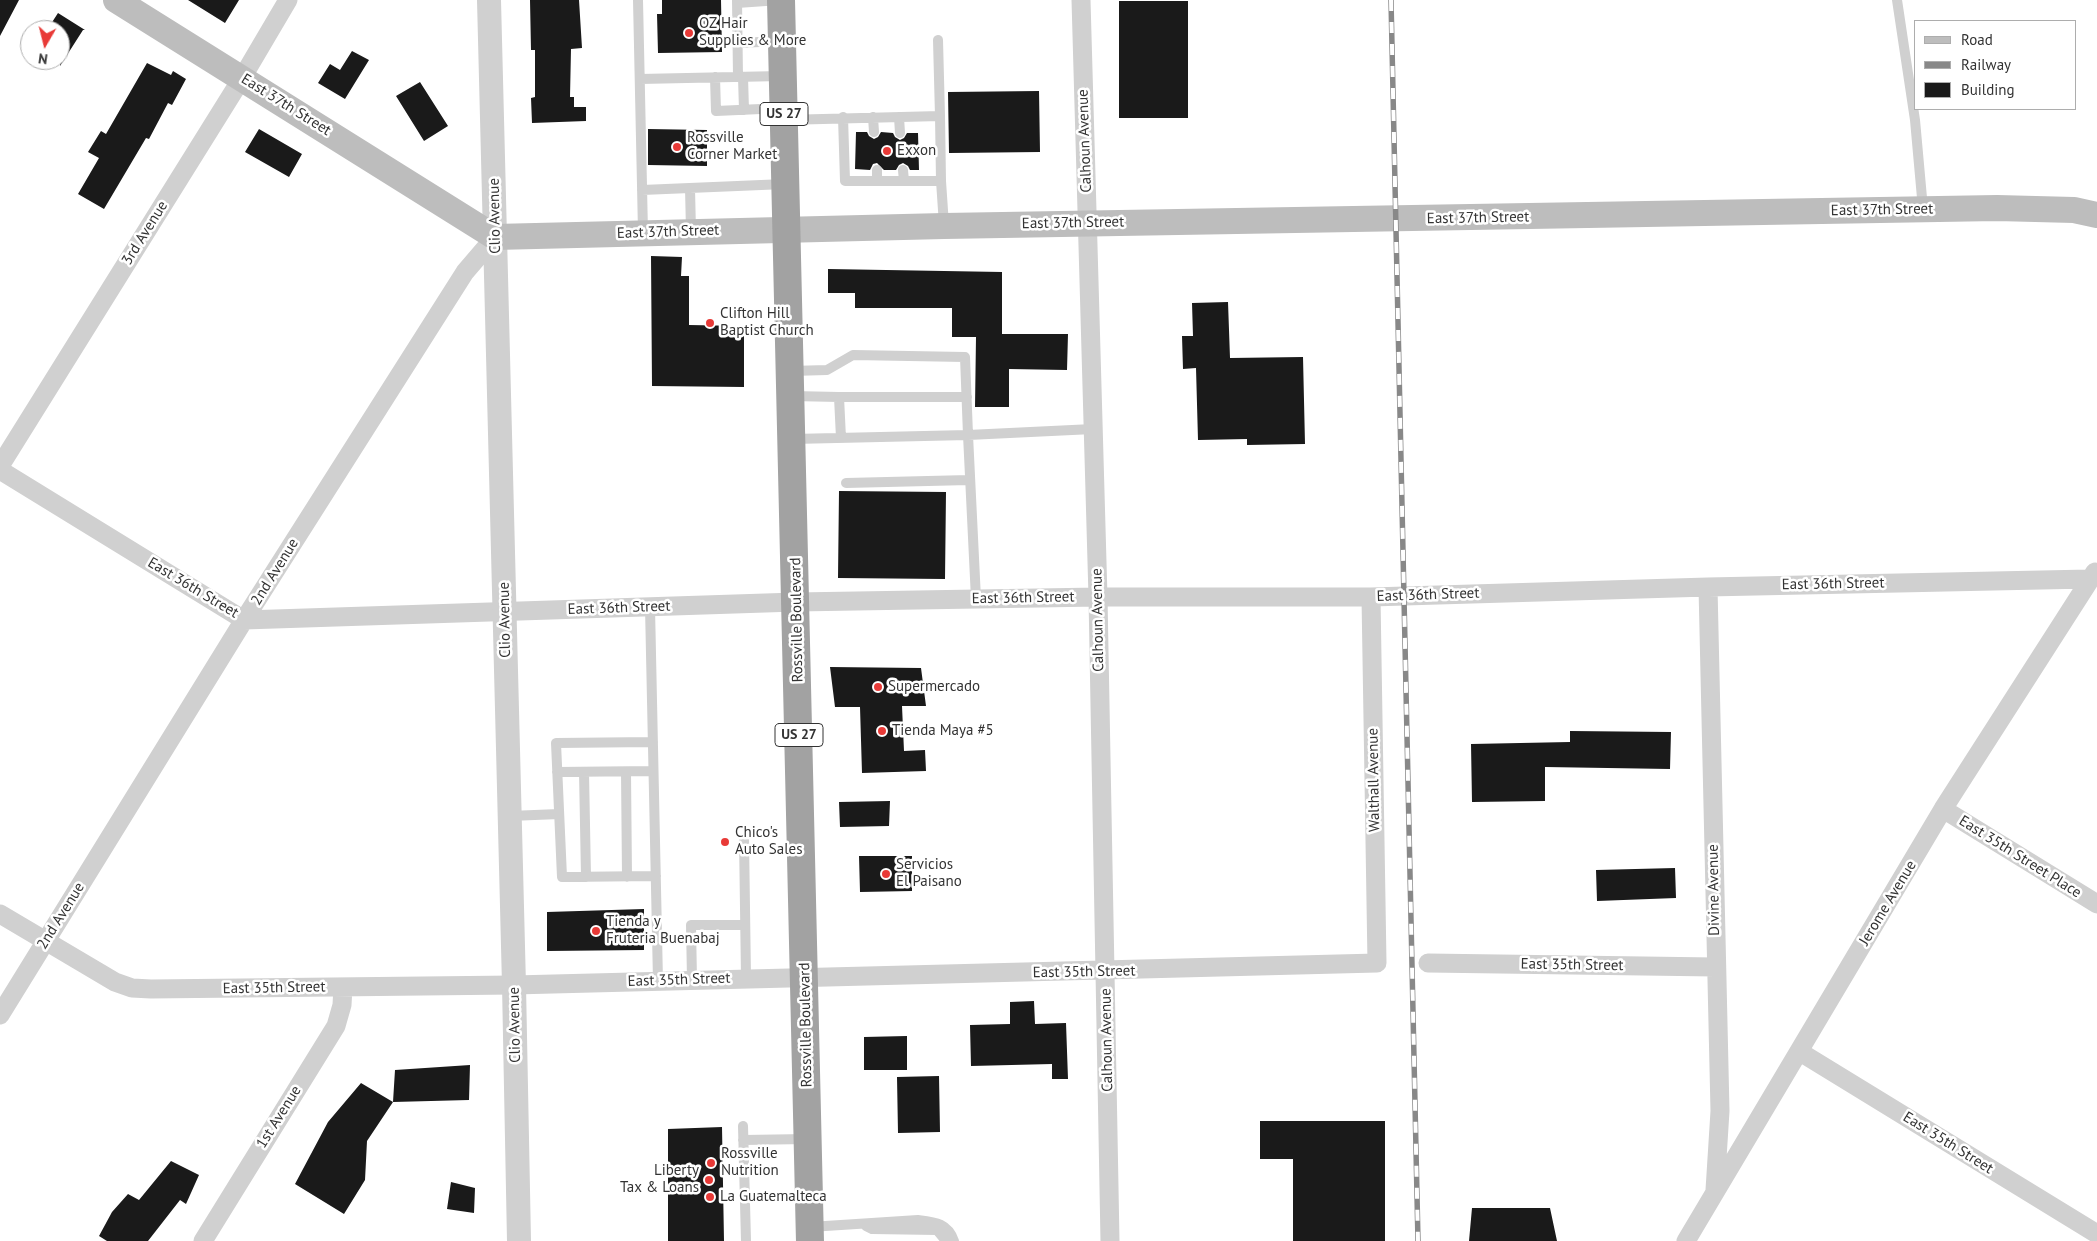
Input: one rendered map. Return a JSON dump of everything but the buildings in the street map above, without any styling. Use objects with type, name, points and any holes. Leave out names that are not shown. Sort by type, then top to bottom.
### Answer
[{"type":"highway","name":"Rossville Boulevard","points":[[781,0],[810,1234]]},
{"type":"main road","name":"East 37th Street","points":[[116,0],[495,237],[1088,223],[1923,210],[2064,210],[2097,215]]},
{"type":"street","name":"3rd Avenue","points":[[0,466],[242,78],[288,0]]},
{"type":"street","name":"Clio Avenue","points":[[489,0],[519,1241]]},
{"type":"street","name":"Calhoun Avenue","points":[[1081,0],[1098,597],[1110,1241]]},
{"type":"street","name":"2nd Avenue","points":[[0,1015],[244,620],[465,272],[495,237]]},
{"type":"street","name":"East 36th Street","points":[[0,470],[244,620],[796,602],[1098,597],[1371,597],[2093,574]]},
{"type":"street","name":"Jerome Avenue","points":[[1686,1241],[1944,809],[2093,574]]},
{"type":"street","name":"Divine Avenue","points":[[1708,587],[1720,1111],[1715,1194]]},
{"type":"street","name":"Walthall Avenue","points":[[1371,597],[1377,963]]},
{"type":"street","name":"East 35th Street Place","points":[[1944,809],[2097,904]]},
{"type":"street","name":"East 35th Street","points":[[0,914],[115,982],[132,988],[514,985],[746,978],[1106,972],[1377,963]]},
{"type":"street","name":"East 35th Street","points":[[1428,963],[1716,967]]},
{"type":"street","name":"1st Avenue","points":[[202,1241],[336,1026],[342,1005],[343,987]]},
{"type":"street","name":"East 35th Street","points":[[1800,1052],[2097,1234]]},
{"type":"lane","points":[[638,0],[644,233]]},
{"type":"lane","points":[[744,110],[738,43],[737,2],[781,0]]},
{"type":"lane","points":[[1897,0],[1915,120],[1923,210]]},
{"type":"lane","points":[[938,40],[941,181],[944,226]]},
{"type":"lane","points":[[738,43],[782,41]]},
{"type":"lane","points":[[640,79],[783,76]]},
{"type":"lane","points":[[715,77],[716,111],[744,110],[843,117],[940,116]]},
{"type":"lane","points":[[899,116],[900,133]]},
{"type":"lane","points":[[843,117],[845,181],[941,181]]},
{"type":"lane","points":[[873,117],[874,132]]},
{"type":"lane","points":[[877,170],[877,181]]},
{"type":"lane","points":[[903,170],[904,181]]},
{"type":"lane","points":[[642,190],[786,184]]},
{"type":"lane","points":[[690,188],[692,232]]},
{"type":"lane","points":[[791,384],[827,370],[853,355],[965,357],[969,480],[976,599]]},
{"type":"lane","points":[[791,384],[839,397],[967,397]]},
{"type":"lane","points":[[839,397],[841,438]]},
{"type":"lane","points":[[792,439],[968,435],[1093,429]]},
{"type":"lane","points":[[846,483],[969,480]]},
{"type":"lane","points":[[650,607],[658,981]]},
{"type":"lane","points":[[653,742],[556,743],[562,877],[656,876]]},
{"type":"lane","points":[[557,772],[653,771]]},
{"type":"lane","points":[[584,772],[586,877]]},
{"type":"lane","points":[[626,772],[628,877]]},
{"type":"lane","points":[[510,816],[559,814]]},
{"type":"lane","points":[[744,838],[746,978]]},
{"type":"lane","points":[[692,980],[691,925],[745,925]]},
{"type":"lane","points":[[743,1126],[746,1241]]},
{"type":"lane","points":[[743,1140],[808,1138]]},
{"type":"lane","points":[[810,1234],[860,1223],[918,1220],[941,1223],[952,1235],[954,1241]]},
{"type":"lane","points":[[860,1223],[872,1229],[938,1230],[946,1241]]},
{"type":"railway","points":[[1391,0],[1418,1241]]},
{"type":"place","name":"OZ Hair Supplies & More","points":[[689,33]]},
{"type":"place","name":"Rossville Corner Market","points":[[677,147]]},
{"type":"place","name":"Exxon","points":[[887,151]]},
{"type":"place","name":"Clifton Hill Baptist Church","points":[[710,323]]},
{"type":"place","name":"Supermercado","points":[[878,687]]},
{"type":"place","name":"Tienda Maya #5","points":[[882,731]]},
{"type":"place","name":"Chico's Auto Sales","points":[[725,842]]},
{"type":"place","name":"Servicios El Paisano","points":[[886,874]]},
{"type":"place","name":"Tienda y Fruteria Buenabaj","points":[[596,931]]},
{"type":"place","name":"Rossville Nutrition","points":[[711,1163]]},
{"type":"place","name":"Liberty Tax & Loans","points":[[709,1180]]},
{"type":"place","name":"La Guatemalteca","points":[[710,1197]]}]
